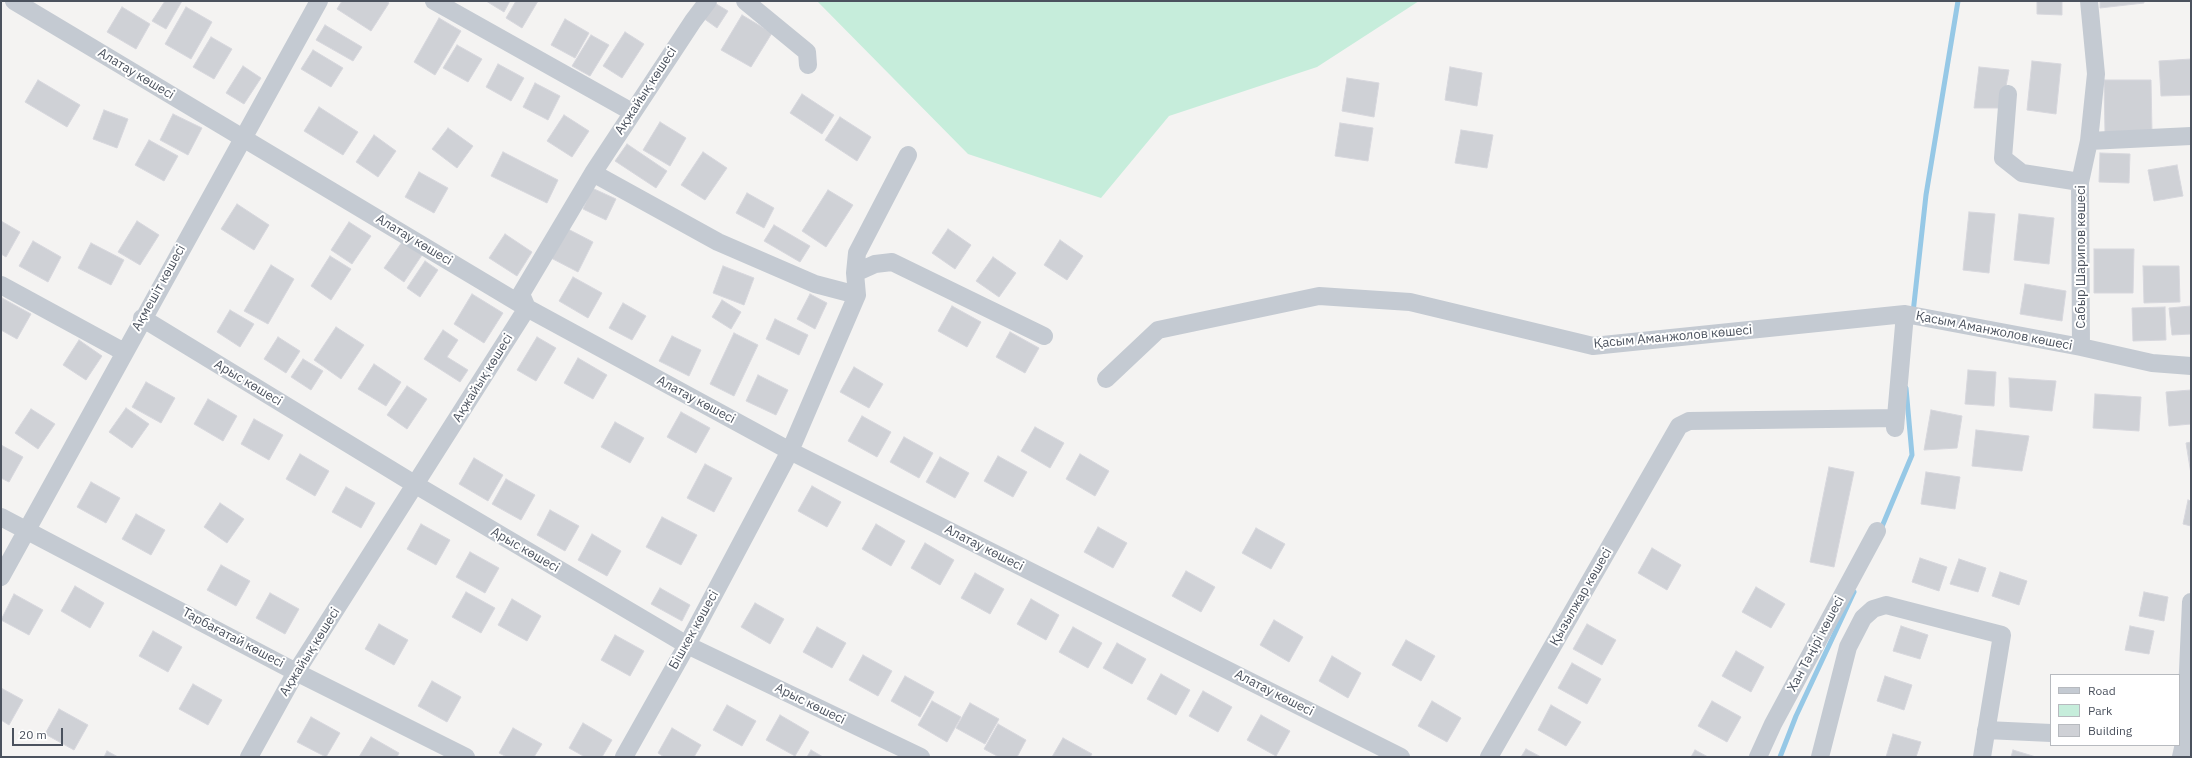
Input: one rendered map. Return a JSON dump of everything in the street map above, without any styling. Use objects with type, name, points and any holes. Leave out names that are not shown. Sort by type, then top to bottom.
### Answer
[{"type":"street","name":"Алатау көшесі","points":[[14,1],[527,308],[790,451],[1401,757]]},
{"type":"street","name":"Ақмешіт көшесі","points":[[1,577],[142,318],[244,138],[319,1]]},
{"type":"street","points":[[434,1],[632,112]]},
{"type":"street","name":"Ақжайық көшесі","points":[[249,757],[296,672],[527,308],[521,294],[593,173],[632,112],[708,1]]},
{"type":"street","points":[[745,1],[807,52],[808,65]]},
{"type":"street","name":"Сабыр Шарипов көшесі","points":[[2081,347],[2080,182],[2089,141],[2096,74],[2089,1]]},
{"type":"street","points":[[2008,94],[2003,158],[2011,166],[2022,173],[2080,182]]},
{"type":"street","points":[[2089,141],[2191,136]]},
{"type":"street","points":[[593,173],[718,242],[815,284],[857,295],[855,273],[857,253],[908,155]]},
{"type":"street","points":[[855,273],[875,264],[892,262],[1044,336]]},
{"type":"street","points":[[1,285],[124,352]]},
{"type":"street","name":"Бішкек көшесі","points":[[624,757],[687,644],[790,451],[857,295]]},
{"type":"street","name":"Қасым Аманжолов көшесі","points":[[1106,379],[1158,330],[1319,296],[1410,302],[1593,346],[1908,314],[1941,319],[2081,347],[2152,363],[2191,366]]},
{"type":"street","name":"Қызылжар көшесі","points":[[1489,757],[1679,426],[1689,422],[1895,423],[1908,314]]},
{"type":"street","name":"Арыс көшесі","points":[[142,318],[416,485],[687,644],[921,757]]},
{"type":"street","name":"Тарбағатай көшесі","points":[[1,517],[296,672],[466,757]]},
{"type":"street","name":"Хан Тәңірі көшесі","points":[[1758,757],[1773,724],[1877,531]]},
{"type":"street","points":[[2181,757],[2191,602]]},
{"type":"street","points":[[1820,757],[1848,647],[1863,618],[1873,609],[1886,605],[2002,635],[1982,757]]},
{"type":"street","points":[[1986,730],[2050,733]]},
{"type":"green space","points":[[817,1],[1419,1],[1317,67],[1169,116],[1101,198],[968,154]]},
{"type":"building","points":[[165,1],[182,1],[166,29],[152,21]]},
{"type":"building","points":[[342,1],[386,1],[389,3],[371,31],[337,9]]},
{"type":"building","points":[[486,1],[510,1],[504,12]]},
{"type":"building","points":[[516,1],[538,1],[522,28],[506,18]]},
{"type":"building","points":[[2037,1],[2062,1],[2062,15],[2037,14]]},
{"type":"building","points":[[2100,1],[2144,1],[2144,3],[2100,8]]},
{"type":"building","points":[[713,2],[728,11],[717,28],[703,18]]},
{"type":"building","points":[[122,7],[150,24],[136,49],[107,32]]},
{"type":"building","points":[[186,7],[212,22],[191,59],[165,44]]},
{"type":"building","points":[[742,15],[772,33],[751,67],[721,50]]},
{"type":"building","points":[[439,18],[461,31],[435,75],[414,62]]},
{"type":"building","points":[[565,19],[589,33],[575,58],[551,45]]},
{"type":"building","points":[[325,25],[362,47],[353,61],[316,40]]},
{"type":"building","points":[[625,32],[644,44],[622,78],[603,66]]},
{"type":"building","points":[[591,35],[609,45],[590,76],[572,66]]},
{"type":"building","points":[[211,37],[232,49],[214,79],[193,67]]},
{"type":"building","points":[[457,45],[482,59],[468,82],[443,68]]},
{"type":"building","points":[[313,50],[343,68],[331,87],[301,69]]},
{"type":"building","points":[[2191,59],[2191,95],[2161,96],[2159,61]]},
{"type":"building","points":[[2032,61],[2061,64],[2056,114],[2027,110]]},
{"type":"building","points":[[498,64],[524,78],[511,101],[486,87]]},
{"type":"building","points":[[243,66],[261,78],[244,104],[226,93]]},
{"type":"building","points":[[1450,67],[1482,73],[1477,106],[1445,100]]},
{"type":"building","points":[[1979,67],[2009,70],[2002,108],[1974,108]]},
{"type":"building","points":[[1347,78],[1379,83],[1374,117],[1342,111]]},
{"type":"building","points":[[38,80],[80,105],[67,127],[25,102]]},
{"type":"building","points":[[2104,80],[2151,80],[2152,133],[2105,133]]},
{"type":"building","points":[[535,83],[560,96],[548,120],[523,107]]},
{"type":"building","points":[[802,94],[834,115],[822,134],[790,113]]},
{"type":"building","points":[[319,107],[358,132],[343,155],[304,131]]},
{"type":"building","points":[[104,110],[128,119],[117,148],[93,139]]},
{"type":"building","points":[[173,114],[202,128],[188,155],[160,140]]},
{"type":"building","points":[[564,115],[589,131],[572,157],[547,141]]},
{"type":"building","points":[[840,117],[871,137],[857,161],[825,140]]},
{"type":"building","points":[[660,122],[686,138],[670,166],[643,150]]},
{"type":"building","points":[[1340,123],[1373,128],[1368,161],[1335,156]]},
{"type":"building","points":[[448,128],[473,146],[457,168],[432,149]]},
{"type":"building","points":[[1461,130],[1493,135],[1487,168],[1455,163]]},
{"type":"building","points":[[374,135],[396,151],[378,177],[356,162]]},
{"type":"building","points":[[149,140],[178,156],[164,181],[135,165]]},
{"type":"building","points":[[627,144],[667,171],[656,188],[615,161]]},
{"type":"building","points":[[503,152],[558,180],[547,203],[491,176]]},
{"type":"building","points":[[703,152],[727,168],[705,200],[681,185]]},
{"type":"building","points":[[2100,153],[2130,154],[2129,183],[2099,182]]},
{"type":"building","points":[[2177,165],[2183,196],[2154,201],[2148,170]]},
{"type":"building","points":[[419,172],[448,188],[434,213],[405,197]]},
{"type":"building","points":[[592,188],[616,199],[606,220],[583,209]]},
{"type":"building","points":[[828,190],[853,205],[826,247],[802,231]]},
{"type":"building","points":[[747,193],[774,208],[764,228],[736,213]]},
{"type":"building","points":[[237,204],[269,225],[254,250],[221,229]]},
{"type":"building","points":[[1969,212],[1995,214],[1989,273],[1963,270]]},
{"type":"building","points":[[2019,214],[2054,218],[2049,264],[2014,260]]},
{"type":"building","points":[[1,221],[20,232],[6,257],[1,254]]},
{"type":"building","points":[[137,221],[159,235],[140,265],[118,252]]},
{"type":"building","points":[[349,222],[371,236],[352,264],[331,250]]},
{"type":"building","points":[[774,225],[810,246],[800,262],[764,241]]},
{"type":"building","points":[[566,228],[593,242],[578,272],[551,258]]},
{"type":"building","points":[[948,229],[971,245],[955,269],[932,253]]},
{"type":"building","points":[[505,234],[532,252],[517,276],[489,258]]},
{"type":"building","points":[[1060,240],[1083,256],[1067,280],[1044,265]]},
{"type":"building","points":[[33,241],[61,257],[48,282],[19,266]]},
{"type":"building","points":[[402,242],[422,255],[404,282],[384,268]]},
{"type":"building","points":[[91,243],[124,260],[111,285],[78,268]]},
{"type":"building","points":[[2094,249],[2134,249],[2133,293],[2094,293]]},
{"type":"building","points":[[330,256],[351,269],[331,300],[311,286]]},
{"type":"building","points":[[993,257],[1016,273],[999,297],[976,281]]},
{"type":"building","points":[[425,261],[438,270],[420,297],[407,288]]},
{"type":"building","points":[[271,265],[294,279],[268,324],[244,311]]},
{"type":"building","points":[[723,266],[754,278],[744,305],[713,293]]},
{"type":"building","points":[[2143,266],[2179,266],[2180,302],[2144,303]]},
{"type":"building","points":[[573,277],[602,293],[588,318],[559,301]]},
{"type":"building","points":[[2025,284],[2066,291],[2062,321],[2020,314]]},
{"type":"building","points":[[472,294],[503,313],[484,343],[454,324]]},
{"type":"building","points":[[810,294],[827,303],[815,329],[797,319]]},
{"type":"building","points":[[2,298],[31,314],[17,339],[1,330]]},
{"type":"building","points":[[722,300],[741,312],[731,329],[712,317]]},
{"type":"building","points":[[623,303],[646,316],[632,340],[609,328]]},
{"type":"building","points":[[952,306],[981,322],[967,347],[938,331]]},
{"type":"building","points":[[2191,306],[2191,334],[2172,335],[2169,308]]},
{"type":"building","points":[[2165,307],[2166,340],[2133,341],[2132,308]]},
{"type":"building","points":[[230,310],[254,324],[240,347],[217,332]]},
{"type":"building","points":[[775,319],[808,335],[799,355],[766,339]]},
{"type":"building","points":[[336,327],[364,345],[341,379],[314,360]]},
{"type":"building","points":[[443,330],[458,340],[447,357],[468,370],[460,382],[424,359]]},
{"type":"building","points":[[1010,332],[1039,348],[1025,373],[996,357]]},
{"type":"building","points":[[734,333],[758,345],[734,396],[710,384]]},
{"type":"building","points":[[672,336],[701,350],[689,376],[659,361]]},
{"type":"building","points":[[278,337],[300,351],[286,373],[264,359]]},
{"type":"building","points":[[537,337],[556,348],[536,381],[517,370]]},
{"type":"building","points":[[79,340],[102,356],[86,380],[63,365]]},
{"type":"building","points":[[578,358],[607,375],[593,399],[564,383]]},
{"type":"building","points":[[303,359],[323,371],[311,390],[291,377]]},
{"type":"building","points":[[374,364],[401,382],[386,406],[358,389]]},
{"type":"building","points":[[854,367],[883,384],[869,408],[840,392]]},
{"type":"building","points":[[1968,370],[1996,372],[1994,406],[1965,404]]},
{"type":"building","points":[[758,375],[788,390],[776,415],[746,401]]},
{"type":"building","points":[[2009,378],[2056,381],[2052,411],[2010,407]]},
{"type":"building","points":[[146,382],[175,398],[161,423],[132,407]]},
{"type":"building","points":[[407,386],[427,399],[407,429],[387,415]]},
{"type":"building","points":[[2191,390],[2191,424],[2169,426],[2166,392]]},
{"type":"building","points":[[2095,394],[2141,397],[2139,431],[2093,428]]},
{"type":"building","points":[[208,399],[237,416],[223,441],[194,424]]},
{"type":"building","points":[[126,408],[149,424],[132,448],[109,432]]},
{"type":"building","points":[[31,409],[55,424],[38,449],[15,433]]},
{"type":"building","points":[[1931,410],[1962,416],[1957,448],[1924,450]]},
{"type":"building","points":[[681,412],[710,428],[696,453],[667,437]]},
{"type":"building","points":[[862,416],[891,432],[877,457],[848,441]]},
{"type":"building","points":[[254,419],[283,435],[269,460],[241,444]]},
{"type":"building","points":[[615,422],[644,438],[630,463],[601,447]]},
{"type":"building","points":[[1035,427],[1064,443],[1050,468],[1021,451]]},
{"type":"building","points":[[1976,430],[2029,436],[2022,471],[1972,466]]},
{"type":"building","points":[[904,437],[933,453],[919,478],[890,462]]},
{"type":"building","points":[[2191,442],[2191,474],[2186,443]]},
{"type":"building","points":[[1,445],[23,457],[9,482],[1,478]]},
{"type":"building","points":[[300,454],[329,471],[315,496],[286,479]]},
{"type":"building","points":[[1080,454],[1109,471],[1095,496],[1066,479]]},
{"type":"building","points":[[998,456],[1027,472],[1013,497],[984,481]]},
{"type":"building","points":[[940,457],[969,473],[955,498],[926,482]]},
{"type":"building","points":[[474,458],[503,475],[488,501],[459,484]]},
{"type":"building","points":[[705,464],[732,478],[714,512],[687,498]]},
{"type":"building","points":[[1829,467],[1854,472],[1834,567],[1810,562]]},
{"type":"building","points":[[1926,472],[1960,477],[1955,509],[1921,504]]},
{"type":"building","points":[[506,479],[535,495],[521,520],[492,504]]},
{"type":"building","points":[[91,482],[120,498],[106,523],[77,507]]},
{"type":"building","points":[[812,486],[841,502],[827,527],[798,511]]},
{"type":"building","points":[[346,487],[375,503],[361,528],[332,512]]},
{"type":"building","points":[[2188,500],[2191,501],[2191,526],[2183,524]]},
{"type":"building","points":[[220,503],[244,519],[227,543],[204,527]]},
{"type":"building","points":[[550,510],[579,526],[565,551],[537,535]]},
{"type":"building","points":[[136,514],[165,530],[151,555],[122,539]]},
{"type":"building","points":[[662,517],[697,535],[681,565],[646,547]]},
{"type":"building","points":[[421,524],[450,540],[436,565],[407,549]]},
{"type":"building","points":[[876,524],[905,541],[891,566],[862,549]]},
{"type":"building","points":[[1098,527],[1127,543],[1113,568],[1084,552]]},
{"type":"building","points":[[1256,528],[1285,544],[1271,569],[1242,553]]},
{"type":"building","points":[[592,534],[621,551],[607,576],[578,560]]},
{"type":"building","points":[[925,543],[954,560],[940,585],[911,568]]},
{"type":"building","points":[[1652,548],[1681,565],[1667,590],[1638,573]]},
{"type":"building","points":[[470,552],[499,568],[485,593],[456,577]]},
{"type":"building","points":[[1920,558],[1947,567],[1939,591],[1912,582]]},
{"type":"building","points":[[1959,559],[1986,568],[1978,592],[1950,584]]},
{"type":"building","points":[[221,565],[250,581],[236,606],[207,590]]},
{"type":"building","points":[[1186,571],[1215,587],[1201,612],[1172,596]]},
{"type":"building","points":[[2000,572],[2027,581],[2019,605],[1992,596]]},
{"type":"building","points":[[975,573],[1004,589],[990,614],[961,598]]},
{"type":"building","points":[[75,586],[104,603],[90,628],[61,611]]},
{"type":"building","points":[[1756,587],[1785,604],[1771,628],[1742,612]]},
{"type":"building","points":[[660,588],[690,605],[682,621],[651,604]]},
{"type":"building","points":[[466,592],[495,608],[481,633],[452,617]]},
{"type":"building","points":[[2144,592],[2168,597],[2164,621],[2139,616]]},
{"type":"building","points":[[270,593],[299,609],[285,634],[256,618]]},
{"type":"building","points":[[14,594],[43,610],[29,635],[1,620]]},
{"type":"building","points":[[512,599],[541,616],[527,641],[498,625]]},
{"type":"building","points":[[1031,599],[1059,615],[1046,640],[1017,624]]},
{"type":"building","points":[[755,603],[784,619],[770,644],[741,627]]},
{"type":"building","points":[[1274,620],[1303,637],[1289,662],[1260,645]]},
{"type":"building","points":[[379,624],[408,640],[394,665],[365,649]]},
{"type":"building","points":[[1587,624],[1616,640],[1602,665],[1573,649]]},
{"type":"building","points":[[1901,626],[1928,635],[1920,659],[1893,651]]},
{"type":"building","points":[[2130,626],[2154,631],[2149,654],[2125,650]]},
{"type":"building","points":[[817,627],[846,643],[832,668],[803,652]]},
{"type":"building","points":[[1073,627],[1102,643],[1088,668],[1059,652]]},
{"type":"building","points":[[153,631],[182,647],[168,672],[139,656]]},
{"type":"building","points":[[615,635],[644,651],[630,676],[601,660]]},
{"type":"building","points":[[1406,640],[1435,656],[1421,681],[1392,665]]},
{"type":"building","points":[[1117,643],[1146,659],[1132,684],[1103,668]]},
{"type":"building","points":[[1736,651],[1764,667],[1751,692],[1722,676]]},
{"type":"building","points":[[863,655],[892,671],[878,696],[849,680]]},
{"type":"building","points":[[1332,656],[1361,673],[1348,698],[1319,681]]},
{"type":"building","points":[[1572,663],[1601,679],[1587,704],[1558,688]]},
{"type":"building","points":[[1161,674],[1190,690],[1176,715],[1147,699]]},
{"type":"building","points":[[905,676],[934,692],[920,717],[891,701]]},
{"type":"building","points":[[1885,676],[1912,685],[1904,710],[1877,701]]},
{"type":"building","points":[[432,681],[461,697],[447,722],[418,706]]},
{"type":"building","points":[[193,684],[222,700],[208,725],[179,709]]},
{"type":"building","points":[[1,688],[23,700],[9,725],[1,720]]},
{"type":"building","points":[[1203,691],[1232,707],[1218,732],[1189,716]]},
{"type":"building","points":[[932,701],[961,717],[947,742],[918,725]]},
{"type":"building","points":[[1432,701],[1461,718],[1447,742],[1418,726]]},
{"type":"building","points":[[1712,701],[1741,717],[1727,742],[1698,726]]},
{"type":"building","points":[[970,703],[999,719],[985,744],[956,728]]},
{"type":"building","points":[[727,705],[756,721],[742,746],[713,730]]},
{"type":"building","points":[[1551,705],[1581,722],[1566,746],[1538,730]]},
{"type":"building","points":[[59,709],[88,725],[74,750],[45,734]]},
{"type":"building","points":[[780,715],[809,732],[795,756],[766,740]]},
{"type":"building","points":[[1261,715],[1290,731],[1276,756],[1247,740]]},
{"type":"building","points":[[311,717],[340,733],[326,757],[297,742]]},
{"type":"building","points":[[583,723],[612,740],[602,757],[585,757],[569,748]]},
{"type":"building","points":[[998,724],[1026,740],[1017,757],[999,757],[984,749]]},
{"type":"building","points":[[513,728],[542,744],[534,757],[507,757],[499,753]]},
{"type":"building","points":[[672,728],[701,745],[694,757],[664,757],[658,753]]},
{"type":"building","points":[[1893,734],[1921,742],[1916,757],[1886,757]]},
{"type":"building","points":[[371,737],[399,753],[397,757],[359,757]]},
{"type":"building","points":[[1063,738],[1092,754],[1090,757],[1052,757]]},
{"type":"building","points":[[1526,749],[1541,757],[1521,757]]},
{"type":"building","points":[[811,750],[823,757],[807,757]]},
{"type":"building","points":[[1695,750],[1708,757],[1691,757]]},
{"type":"building","points":[[2013,750],[2036,757],[2011,757]]},
{"type":"building","points":[[107,751],[118,757],[104,757]]},
{"type":"waterway","points":[[1913,313],[1926,195],[1958,1]]},
{"type":"waterway","points":[[1881,529],[1912,455],[1906,388]]},
{"type":"waterway","points":[[1780,757],[1796,716],[1854,592]]}]
